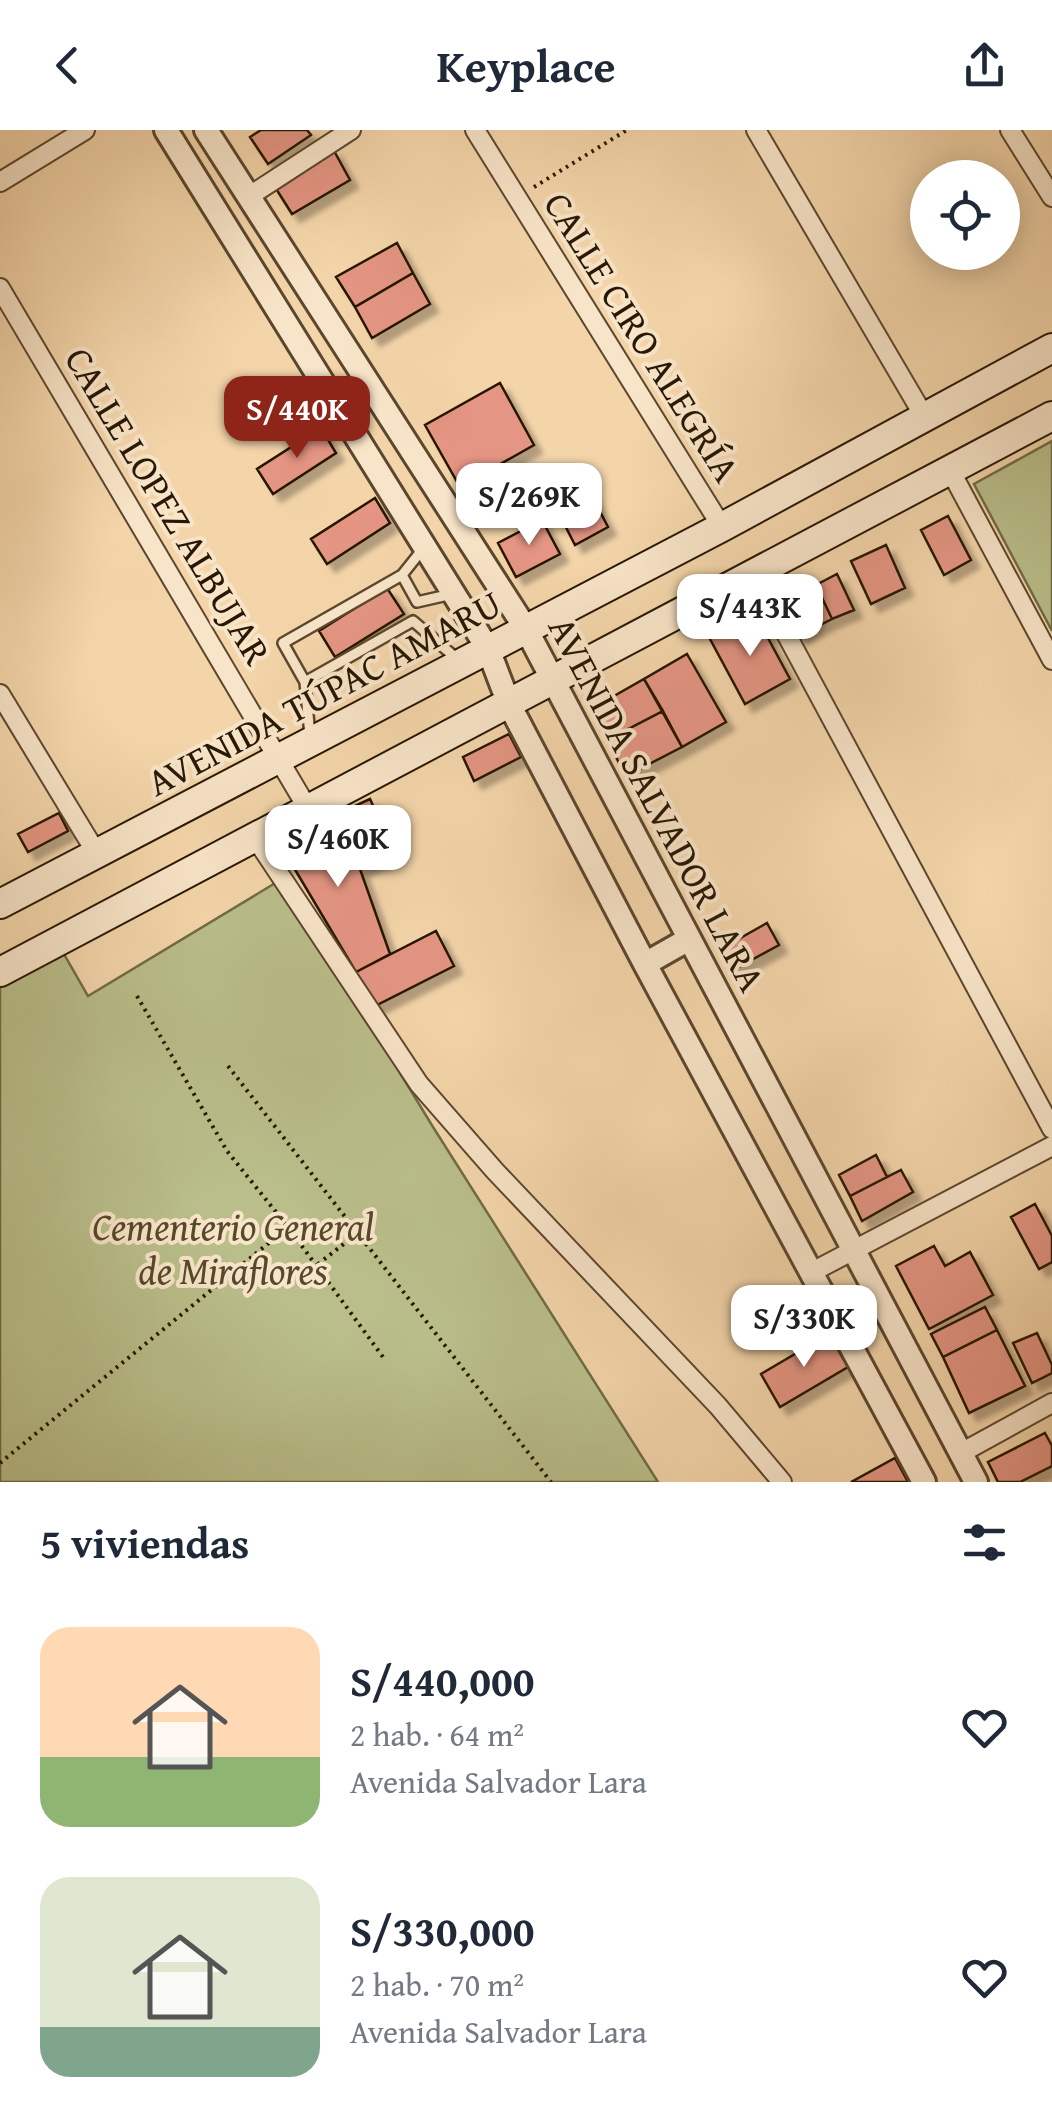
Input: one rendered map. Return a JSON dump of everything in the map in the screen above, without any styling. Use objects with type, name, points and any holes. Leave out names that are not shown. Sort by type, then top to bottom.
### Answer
[{"type":"main road","name":"AVENIDA TÚPAC AMARU","points":[[0,904],[722,526],[1052,348]]},
{"type":"main road","points":[[0,972],[1052,416]]},
{"type":"street","points":[[0,182],[86,130]]},
{"type":"street","name":"AVENIDA SALVADOR LARA","points":[[166,130],[488,649],[509,704],[645,964],[924,1482]]},
{"type":"street","name":"AVENIDA SALVADOR LARA","points":[[206,130],[526,629],[976,1482]]},
{"type":"street","points":[[248,197],[351,130]]},
{"type":"street","name":"CALLE CIRO ALEGRÍA","points":[[475,130],[722,526]]},
{"type":"street","points":[[756,130],[924,416]]},
{"type":"street","points":[[1010,130],[1052,197]]},
{"type":"street","name":"CALLE LOPEZ ALBUJAR","points":[[0,288],[308,809]]},
{"type":"street","points":[[950,470],[1052,660]]},
{"type":"street","points":[[754,574],[1052,1128]]},
{"type":"street","points":[[0,694],[97,854]]},
{"type":"street","points":[[256,839],[418,1084],[495,1172],[718,1406],[782,1482]]},
{"type":"street","points":[[645,964],[689,939]]},
{"type":"street","points":[[812,1272],[1052,1146]]},
{"type":"street","points":[[961,1452],[1052,1403]]},
{"type":"lane","points":[[311,742],[305,682],[283,644],[402,574],[424,548]]},
{"type":"lane","points":[[305,682],[413,621],[417,602],[402,574]]},
{"type":"lane","points":[[417,602],[453,594]]},
{"type":"lane","points":[[413,621],[462,663]]},
{"type":"path","points":[[517,197],[627,130]]},
{"type":"path","points":[[137,996],[226,1150],[288,1227],[382,1357]]},
{"type":"path","points":[[228,1066],[551,1482]]},
{"type":"path","points":[[0,1462],[288,1227]]},
{"type":"path","points":[[316,1266],[358,1233]]},
{"type":"green space","points":[[1052,441],[1052,631],[974,484]]},
{"type":"green space","name":"Cementerio General de Miraflores","points":[[282,879],[433,1127],[658,1482],[0,1482],[0,973],[57,942],[88,996]]},
{"type":"building","points":[[261,130],[307,130],[311,135],[268,164],[250,137]]},
{"type":"building","points":[[333,149],[350,180],[292,214],[273,184]]},
{"type":"building","points":[[397,243],[413,273],[355,307],[336,277]]},
{"type":"building","points":[[413,273],[430,304],[372,338],[355,307]]},
{"type":"building","points":[[500,383],[534,445],[460,487],[425,425]]},
{"type":"building","points":[[321,428],[336,453],[273,494],[257,469]]},
{"type":"building","points":[[582,477],[608,527],[575,545],[549,494]]},
{"type":"building","points":[[375,498],[390,523],[327,564],[311,539]]},
{"type":"building","points":[[948,516],[971,560],[944,575],[921,530]]},
{"type":"building","points":[[542,520],[560,554],[516,577],[498,543]]},
{"type":"building","points":[[886,545],[905,588],[871,604],[851,561]]},
{"type":"building","points":[[837,574],[854,610],[832,619],[816,585]]},
{"type":"building","points":[[816,585],[832,619],[798,636],[781,602]]},
{"type":"building","points":[[387,588],[404,614],[335,657],[319,631]]},
{"type":"building","points":[[755,614],[790,679],[745,704],[710,639]]},
{"type":"building","points":[[687,654],[726,722],[682,747],[644,679]]},
{"type":"building","points":[[644,679],[663,711],[607,740],[593,708]]},
{"type":"building","points":[[663,711],[682,747],[626,776],[607,740]]},
{"type":"building","points":[[509,734],[521,757],[474,781],[463,757]]},
{"type":"building","points":[[370,799],[395,853],[360,869],[335,815]]},
{"type":"building","points":[[59,813],[68,831],[28,852],[18,834]]},
{"type":"building","points":[[335,815],[360,869],[390,954],[356,972],[278,841]]},
{"type":"building","points":[[767,923],[779,945],[733,970],[721,949]]},
{"type":"building","points":[[436,931],[454,966],[373,1007],[356,972]]},
{"type":"building","points":[[876,1155],[887,1177],[850,1196],[839,1175]]},
{"type":"building","points":[[901,1170],[913,1192],[862,1221],[850,1196]]},
{"type":"building","points":[[1035,1204],[1052,1236],[1052,1262],[1039,1269],[1011,1217]]},
{"type":"building","points":[[934,1246],[945,1266],[970,1252],[993,1295],[929,1329],[896,1266]]},
{"type":"building","points":[[985,1307],[997,1330],[943,1357],[931,1334]]},
{"type":"building","points":[[997,1330],[1025,1386],[969,1413],[943,1357]]},
{"type":"building","points":[[1037,1333],[1052,1373],[1032,1383],[1013,1343]]},
{"type":"building","points":[[829,1334],[848,1367],[780,1407],[761,1374]]},
{"type":"building","points":[[1045,1433],[1052,1446],[1052,1466],[1020,1482],[998,1482],[988,1462]]},
{"type":"building","points":[[895,1458],[908,1482],[851,1482]]}]
